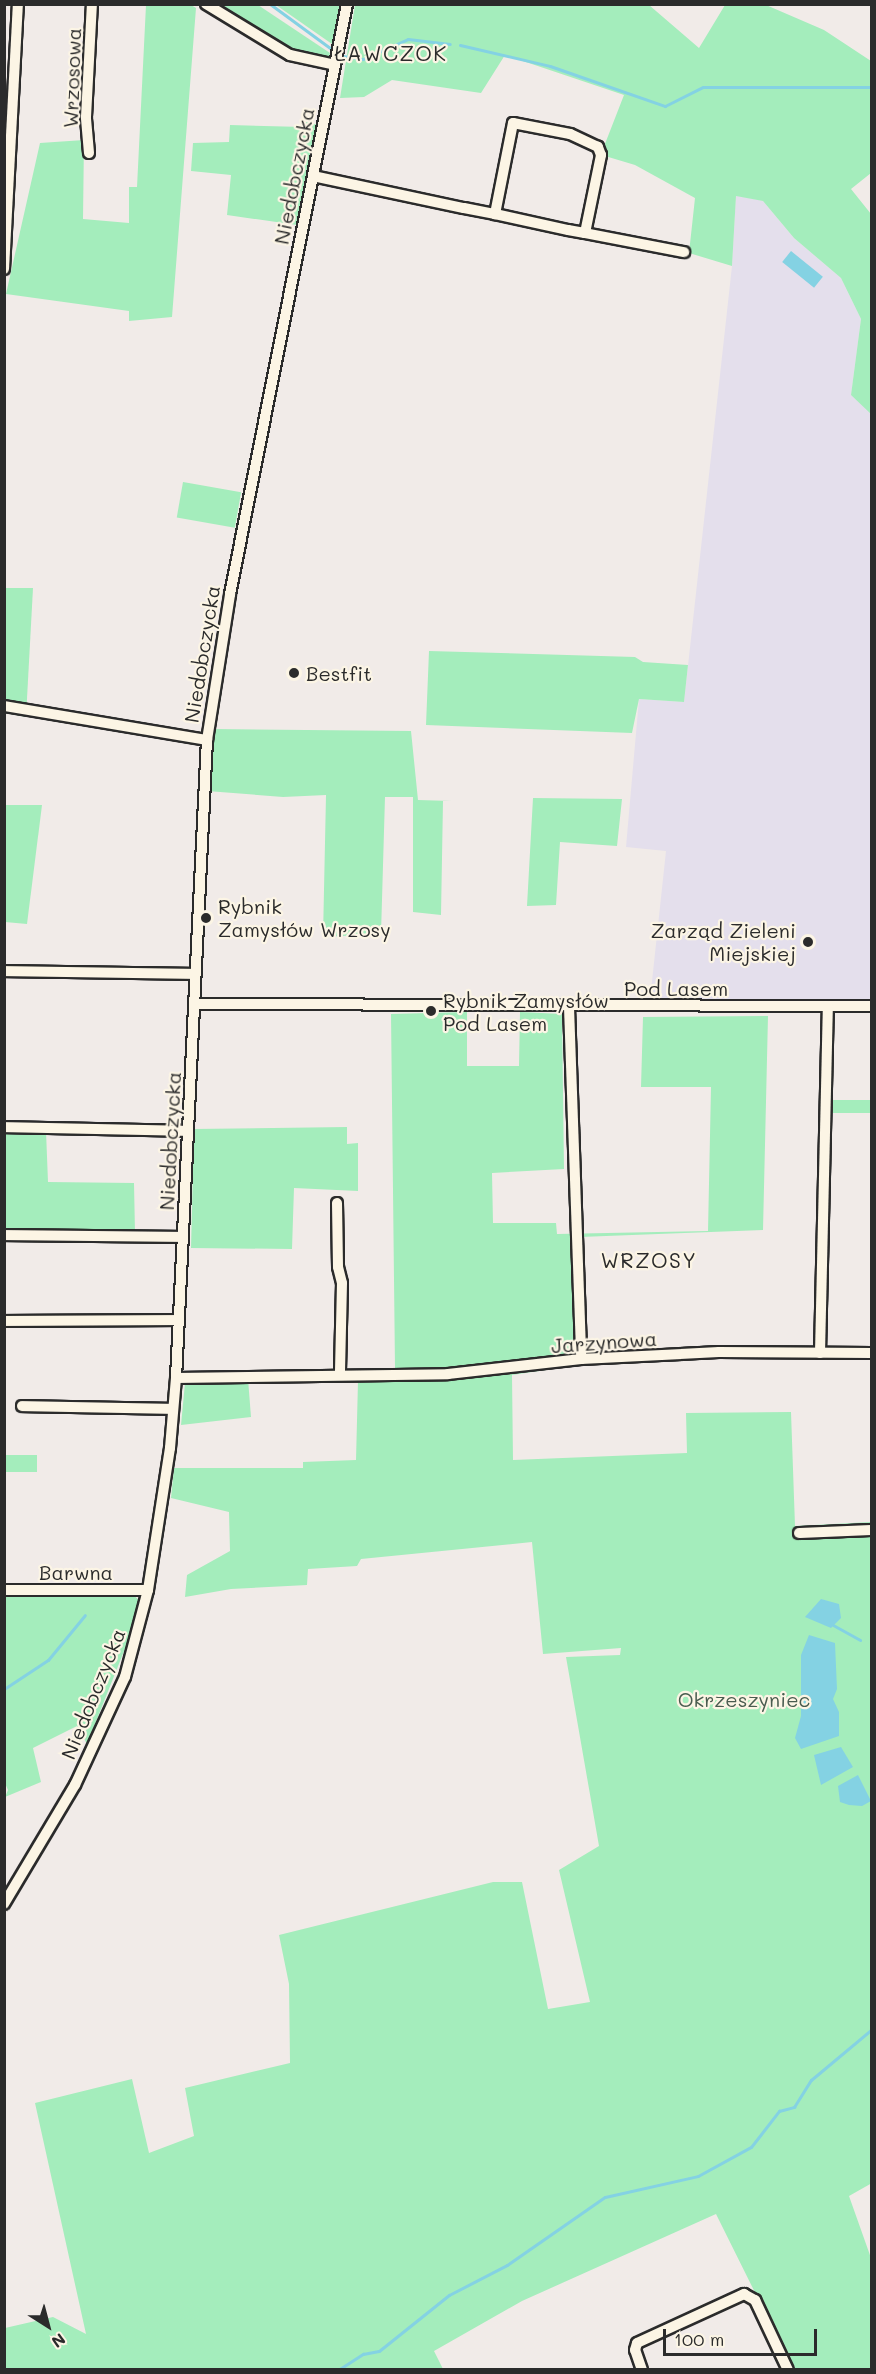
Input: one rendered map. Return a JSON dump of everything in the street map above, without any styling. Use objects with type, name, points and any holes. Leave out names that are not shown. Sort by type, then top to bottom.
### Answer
[{"type":"street","points":[[4,269],[18,4]]},
{"type":"street","name":"Wrzosowa","points":[[89,153],[86,117],[92,4]]},
{"type":"street","points":[[206,4],[291,55],[335,65]]},
{"type":"street","name":"Niedobczycka","points":[[4,1904],[75,1785],[125,1677],[148,1590],[176,1378],[207,740],[230,594],[347,4]]},
{"type":"street","points":[[495,214],[513,123],[563,132],[584,139],[600,151],[585,233]]},
{"type":"street","points":[[313,176],[684,252]]},
{"type":"street","points":[[4,706],[207,740]]},
{"type":"street","points":[[4,971],[195,974]]},
{"type":"street","name":"Pod Lasem","points":[[194,1004],[569,1007],[872,1006]]},
{"type":"street","points":[[820,1353],[828,1006]]},
{"type":"street","points":[[569,1007],[581,1359]]},
{"type":"street","points":[[4,1127],[188,1131]]},
{"type":"street","points":[[337,1203],[338,1267],[342,1283],[339,1373]]},
{"type":"street","points":[[4,1235],[183,1237]]},
{"type":"street","points":[[4,1321],[179,1320]]},
{"type":"street","name":"Jarzynowa","points":[[176,1378],[339,1373],[482,1373],[581,1359],[719,1352],[872,1353]]},
{"type":"street","points":[[22,1406],[173,1408]]},
{"type":"street","points":[[799,1533],[872,1530]]},
{"type":"street","name":"Barwna","points":[[4,1590],[148,1590]]},
{"type":"street","points":[[642,2370],[634,2350],[637,2343],[744,2294],[755,2300],[788,2370]]},
{"type":"shaded area","points":[[736,195],[763,201],[794,238],[841,278],[861,319],[851,395],[872,413],[871,1001],[650,1000],[666,851],[626,847],[639,699],[684,702],[732,266]]},
{"type":"green space","points":[[146,5],[191,5],[196,8],[172,317],[129,321],[129,311],[6,294],[40,143],[84,140],[83,219],[129,223],[129,187],[137,187]]},
{"type":"green space","points":[[215,5],[258,5],[330,53],[328,60],[294,53]]},
{"type":"green space","points":[[276,5],[341,5],[332,44]]},
{"type":"green space","points":[[355,5],[649,5],[699,48],[725,5],[766,5],[824,30],[871,61],[871,173],[851,189],[871,214],[871,414],[851,395],[861,319],[841,278],[794,238],[763,201],[736,196],[732,266],[689,253],[695,198],[635,165],[605,156],[603,149],[624,95],[505,55],[481,93],[392,80],[364,97],[340,98]]},
{"type":"green space","points":[[306,122],[319,125],[297,225],[227,215],[231,175],[191,171],[193,143],[229,142],[230,125],[304,127]]},
{"type":"green space","points":[[183,482],[241,492],[235,528],[177,517]]},
{"type":"green space","points":[[4,588],[33,588],[26,717],[5,713]]},
{"type":"green space","points":[[429,651],[635,657],[643,662],[688,665],[684,702],[639,699],[632,733],[426,725]]},
{"type":"green space","points":[[213,729],[411,731],[418,800],[452,801],[443,801],[441,915],[413,912],[413,797],[385,797],[381,934],[323,937],[326,795],[283,797],[207,791]]},
{"type":"green space","points":[[533,798],[622,799],[617,846],[560,842],[556,905],[527,906]]},
{"type":"green space","points":[[4,805],[42,805],[27,924],[5,922]]},
{"type":"green space","name":"Okrzeszyniec","points":[[467,1012],[467,1066],[519,1066],[520,1012],[562,1014],[564,1169],[492,1173],[493,1223],[556,1223],[557,1234],[708,1231],[711,1087],[641,1087],[643,1017],[768,1016],[763,1230],[580,1237],[587,1364],[512,1375],[513,1460],[687,1453],[686,1413],[791,1412],[795,1526],[871,1522],[872,2183],[849,2196],[871,2258],[871,2369],[793,2369],[716,2214],[522,2301],[434,2351],[443,2369],[5,2370],[5,2328],[53,2317],[86,2334],[35,2103],[132,2079],[149,2153],[194,2136],[185,2088],[290,2063],[289,1984],[279,1935],[493,1882],[522,1882],[548,2009],[590,2002],[559,1870],[599,1846],[566,1657],[620,1655],[621,1648],[543,1654],[532,1542],[361,1559],[357,1566],[308,1569],[307,1585],[231,1589],[185,1597],[187,1575],[230,1551],[229,1512],[171,1498],[174,1468],[303,1468],[303,1462],[356,1460],[358,1381],[395,1368],[391,1014]]},
{"type":"green space","points":[[830,1100],[871,1100],[871,1113],[830,1113]]},
{"type":"green space","points":[[347,1127],[347,1144],[358,1143],[358,1191],[294,1188],[292,1249],[191,1248],[194,1129]]},
{"type":"green space","points":[[5,1130],[46,1131],[48,1182],[134,1183],[135,1233],[5,1231]]},
{"type":"green space","points":[[248,1379],[251,1417],[181,1425],[185,1383]]},
{"type":"green space","points":[[5,1455],[37,1455],[37,1472],[5,1472]]},
{"type":"green space","points":[[131,1593],[139,1600],[132,1631],[87,1744],[77,1726],[33,1748],[41,1782],[5,1797],[8,1790],[4,1781],[5,1595]]},
{"type":"water","points":[[791,251],[823,277],[814,288],[782,262]]},
{"type":"water","points":[[821,1599],[839,1604],[841,1618],[831,1628],[805,1617]]},
{"type":"water","points":[[809,1635],[835,1643],[837,1689],[833,1699],[839,1712],[839,1736],[801,1749],[795,1738],[801,1716],[801,1655]]},
{"type":"water","points":[[841,1747],[853,1767],[821,1785],[814,1755]]},
{"type":"water","points":[[858,1775],[871,1801],[862,1806],[840,1802],[838,1786]]},
{"type":"waterway","points":[[270,4],[330,48]]},
{"type":"waterway","points":[[343,56],[363,59],[408,39],[450,44]]},
{"type":"waterway","points":[[460,45],[550,66],[665,106],[703,87],[872,87]]},
{"type":"waterway","points":[[4,1689],[48,1660],[85,1615]]},
{"type":"waterway","points":[[833,1625],[860,1640]]},
{"type":"waterway","points":[[338,2370],[363,2354],[379,2351],[449,2295],[507,2265],[605,2197],[698,2176],[751,2147],[779,2111],[794,2107],[811,2080],[872,2029]]},
{"type":"place","name":"Bestfit","points":[[294,673]]},
{"type":"place","name":"Rybnik Zamysłów Wrzosy","points":[[206,918]]},
{"type":"place","name":"Zarząd Zieleni Miejskiej","points":[[808,942]]},
{"type":"place","name":"Rybnik Zamysłów Pod Lasem","points":[[431,1011]]},
{"type":"district","name":"ŁAWCZOK","points":[[391,53]]},
{"type":"district","name":"WRZOSY","points":[[649,1260]]}]
